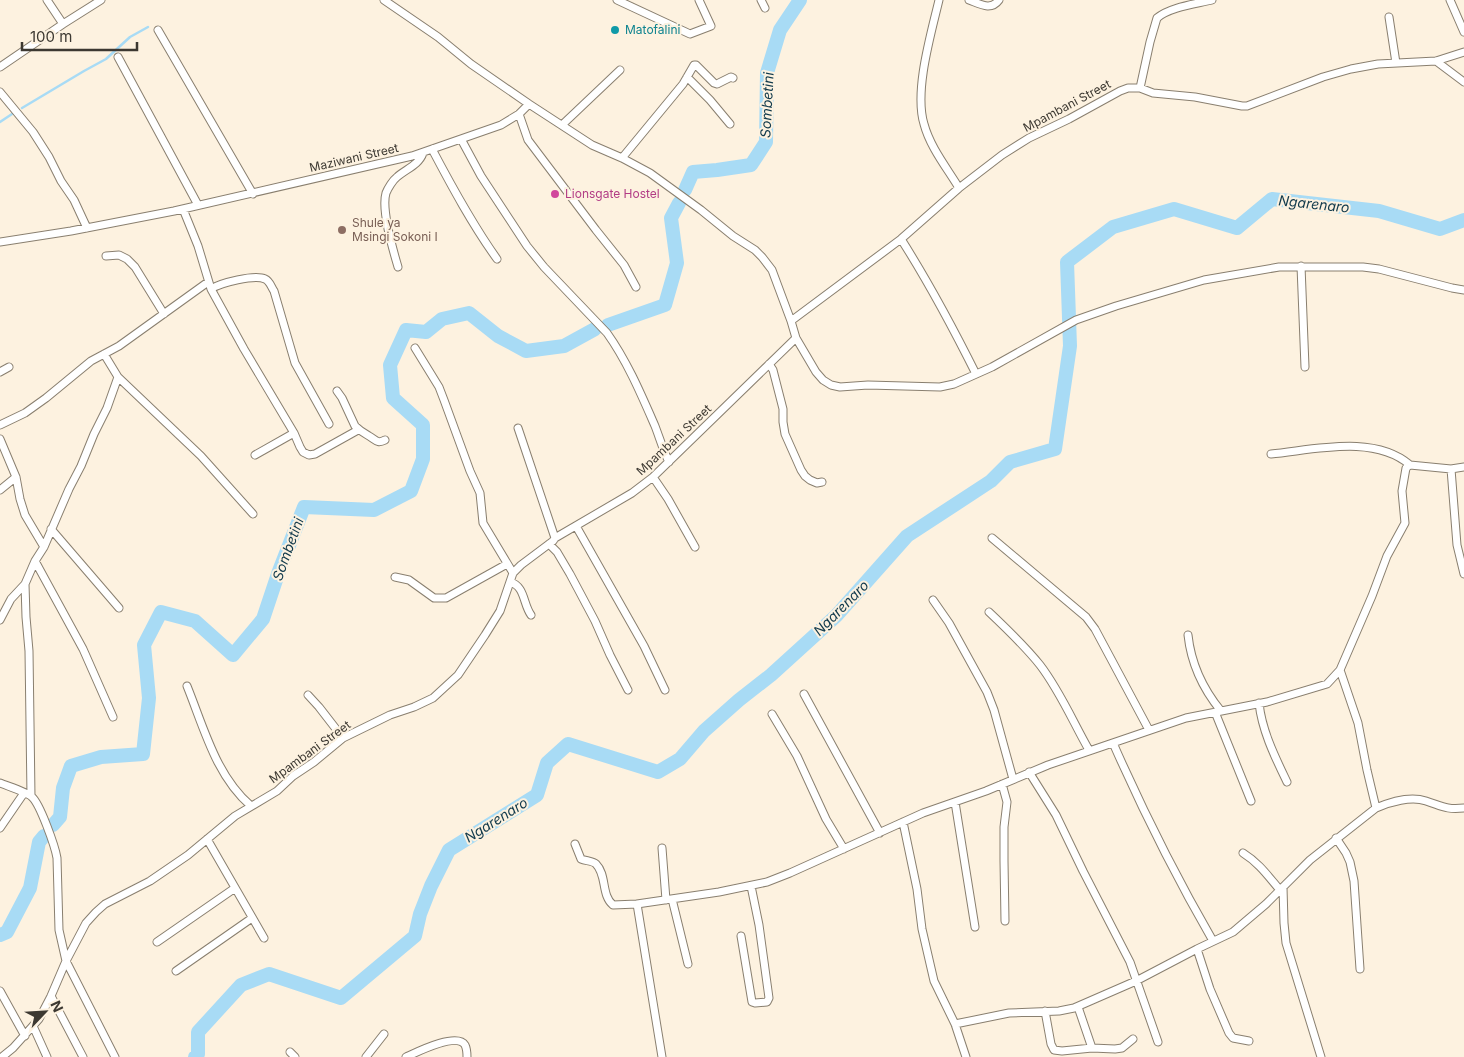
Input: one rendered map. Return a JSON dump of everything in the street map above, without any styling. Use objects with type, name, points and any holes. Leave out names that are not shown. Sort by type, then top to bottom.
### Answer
[{"type":"street","points":[[47,0],[63,24]]},
{"type":"street","points":[[0,67],[101,0]]},
{"type":"street","points":[[384,0],[529,104],[592,145],[650,173],[733,236],[755,250],[772,270],[796,338],[823,380],[831,385],[840,387],[868,385],[940,387],[954,384],[1076,320],[1204,280],[1279,267],[1363,267],[1380,269],[1464,290]]},
{"type":"street","points":[[617,0],[690,34],[711,26],[699,0]]},
{"type":"street","points":[[761,0],[765,8]]},
{"type":"street","points":[[939,0],[923,71],[922,115],[929,136],[959,188]]},
{"type":"street","points":[[969,0],[990,7],[999,0]]},
{"type":"street","points":[[1140,88],[1157,18],[1176,9],[1212,0]]},
{"type":"street","points":[[1450,0],[1464,32]]},
{"type":"street","points":[[1389,17],[1396,63]]},
{"type":"street","points":[[158,30],[253,194]]},
{"type":"street","name":"Mpambani Street","points":[[791,321],[901,239],[959,188],[1002,155],[1028,138],[1070,119],[1120,91],[1128,88],[1140,88],[1153,93],[1195,97],[1242,106],[1253,104],[1323,77],[1350,69],[1396,63],[1436,61],[1464,52]]},
{"type":"street","points":[[118,57],[198,205]]},
{"type":"street","points":[[1436,61],[1464,82]]},
{"type":"street","points":[[622,158],[687,77],[694,65],[716,84],[731,77],[733,78]]},
{"type":"street","points":[[562,125],[620,70]]},
{"type":"street","points":[[687,77],[730,124]]},
{"type":"street","points":[[0,92],[33,132],[49,157],[74,200],[87,228]]},
{"type":"street","name":"Maziwani Street","points":[[0,242],[174,212],[423,153],[501,125],[519,114],[529,104]]},
{"type":"street","points":[[519,114],[528,140],[624,265],[636,287]]},
{"type":"street","points":[[460,139],[481,176],[527,246],[613,341],[626,362],[669,462]]},
{"type":"street","points":[[432,150],[482,239],[497,259]]},
{"type":"street","points":[[398,267],[390,238],[386,193],[395,178],[421,159],[423,153]]},
{"type":"street","points":[[183,209],[198,246],[210,286],[303,452],[309,455],[315,454],[358,430]]},
{"type":"street","points":[[901,239],[943,308],[976,374]]},
{"type":"street","points":[[106,256],[119,255],[127,259],[135,267],[164,314]]},
{"type":"street","points":[[1301,266],[1305,367]]},
{"type":"street","points":[[0,425],[25,413],[91,362],[119,346],[164,314],[210,286],[256,278],[264,278],[269,282],[274,292],[294,363],[329,424]]},
{"type":"street","name":"Mpambani Street","points":[[2,1057],[26,1036],[39,1018],[86,923],[96,912],[105,904],[150,881],[188,855],[235,816],[277,791],[293,776],[314,762],[343,738],[390,715],[433,698],[448,686],[466,666],[500,611],[513,573],[555,538],[632,493],[653,476],[796,338]]},
{"type":"street","points":[[415,348],[438,387],[480,493],[484,523],[513,573]]},
{"type":"street","points":[[104,354],[118,377],[201,456],[253,514]]},
{"type":"street","points":[[769,364],[773,370],[783,410],[785,434],[801,470],[810,480],[817,483],[822,482]]},
{"type":"street","points":[[0,372],[9,367]]},
{"type":"street","points":[[0,620],[3,607],[25,584],[44,546],[68,489],[81,466],[107,408],[118,377]]},
{"type":"street","points":[[337,391],[358,430],[378,442],[385,440]]},
{"type":"street","points":[[518,428],[555,538]]},
{"type":"street","points":[[255,455],[294,433]]},
{"type":"street","points":[[0,439],[16,476],[25,515],[44,546]]},
{"type":"street","points":[[1271,454],[1360,446],[1396,455],[1410,465],[1451,469],[1464,466]]},
{"type":"street","points":[[575,844],[581,859],[595,862],[598,866],[609,901],[613,905],[637,904],[751,886],[790,873],[932,810],[1089,750],[1186,718],[1259,703],[1327,684],[1340,670],[1387,556],[1405,523],[1402,491],[1403,478],[1406,468],[1410,465]]},
{"type":"street","points":[[1451,469],[1457,545],[1464,574]]},
{"type":"street","points":[[0,490],[16,476]]},
{"type":"street","points":[[653,476],[695,547]]},
{"type":"street","points":[[576,526],[644,646],[665,690]]},
{"type":"street","points":[[51,529],[119,608]]},
{"type":"street","points":[[992,538],[1091,623],[1149,730]]},
{"type":"street","points":[[549,544],[557,552],[570,574],[628,690]]},
{"type":"street","points":[[35,561],[83,649],[113,717]]},
{"type":"street","points":[[394,577],[409,580],[434,598],[446,598],[507,564]]},
{"type":"street","points":[[510,582],[516,584],[522,591],[526,607],[532,615]]},
{"type":"street","points":[[0,828],[28,795],[29,651],[25,584]]},
{"type":"street","points":[[933,600],[949,623],[987,692],[994,710],[1013,779]]},
{"type":"street","points":[[989,612],[1017,638],[1040,665],[1054,686],[1089,750]]},
{"type":"street","points":[[1188,635],[1195,666],[1202,684],[1218,711],[1250,801]]},
{"type":"street","points":[[1340,670],[1358,723],[1376,808]]},
{"type":"street","points":[[187,686],[220,767],[240,797],[251,806]]},
{"type":"street","points":[[804,694],[880,833]]},
{"type":"street","points":[[308,695],[343,738]]},
{"type":"street","points":[[1259,703],[1264,729],[1287,782]]},
{"type":"street","points":[[772,714],[797,756],[826,819],[844,849]]},
{"type":"street","points":[[1113,743],[1159,840],[1213,941]]},
{"type":"street","points":[[1029,772],[1056,815],[1086,878],[1130,962],[1158,1042]]},
{"type":"street","points":[[0,783],[28,795],[37,804],[56,848],[59,930],[66,961],[115,1057]]},
{"type":"street","points":[[1002,784],[1007,802],[1004,827],[1005,921]]},
{"type":"street","points":[[955,1024],[1009,1013],[1067,1010],[1136,981],[1238,928],[1266,904],[1310,860],[1376,808],[1388,803],[1416,799],[1425,800],[1446,808],[1464,808]]},
{"type":"street","points":[[955,802],[975,927]]},
{"type":"street","points":[[903,822],[917,889],[922,929],[934,981],[955,1024],[966,1057]]},
{"type":"street","points":[[1336,838],[1350,862],[1354,882],[1360,969]]},
{"type":"street","points":[[207,839],[264,938]]},
{"type":"street","points":[[662,848],[669,899],[688,964]]},
{"type":"street","points":[[1243,853],[1253,859],[1282,888],[1286,943],[1322,1057]]},
{"type":"street","points":[[740,936],[752,1002],[767,1002],[770,998],[764,952],[751,886]]},
{"type":"street","points":[[157,942],[235,888]]},
{"type":"street","points":[[637,904],[662,1057]]},
{"type":"street","points":[[176,971],[252,918]]},
{"type":"street","points":[[1197,949],[1210,990],[1229,1033],[1233,1038],[1249,1041]]},
{"type":"street","points":[[0,991],[26,1036]]},
{"type":"street","points":[[51,996],[83,1057]]},
{"type":"street","points":[[1078,1007],[1092,1048]]},
{"type":"street","points":[[1045,1011],[1051,1044],[1054,1050],[1122,1048],[1133,1039]]},
{"type":"street","points":[[33,1026],[47,1057]]},
{"type":"street","points":[[366,1057],[384,1034]]},
{"type":"street","points":[[406,1057],[433,1046],[461,1041],[465,1044],[467,1057]]},
{"type":"waterway","name":"Sombetini","points":[[685,190],[693,172],[751,165],[766,142],[767,73],[780,30],[800,0]]},
{"type":"waterway","points":[[22,108],[106,59],[130,37],[148,27]]},
{"type":"waterway","points":[[0,122],[12,114]]},
{"type":"waterway","name":"Ngarenaro","points":[[195,1057],[198,1054],[198,1032],[241,985],[269,974],[341,998],[415,936],[420,914],[431,886],[449,850],[537,795],[547,763],[568,744],[658,772],[680,759],[704,731],[771,675],[836,616],[907,536],[991,481],[1010,462],[1055,449],[1070,346],[1067,262],[1113,227],[1174,209],[1237,228],[1272,199],[1379,211],[1440,229],[1464,220]]},
{"type":"waterway","name":"Sombetini","points":[[608,325],[665,305],[677,263],[671,218],[679,203]]},
{"type":"waterway","name":"Sombetini","points":[[53,825],[60,817],[63,788],[71,766],[101,757],[143,754],[149,698],[144,645],[161,612],[195,621],[233,655],[263,619],[304,507],[374,510],[411,491],[423,459],[423,425],[393,398],[390,365],[406,330],[426,332],[442,319],[469,313],[498,336],[526,351],[564,346],[595,329]]},
{"type":"waterway","name":"Sombetini","points":[[0,935],[7,932],[30,888],[39,842],[44,836]]},
{"type":"place","name":"Matofalini","points":[[615,30]]},
{"type":"place","name":"Lionsgate Hostel","points":[[555,194]]},
{"type":"place","name":"Shule ya Msingi Sokoni I","points":[[342,230]]}]
